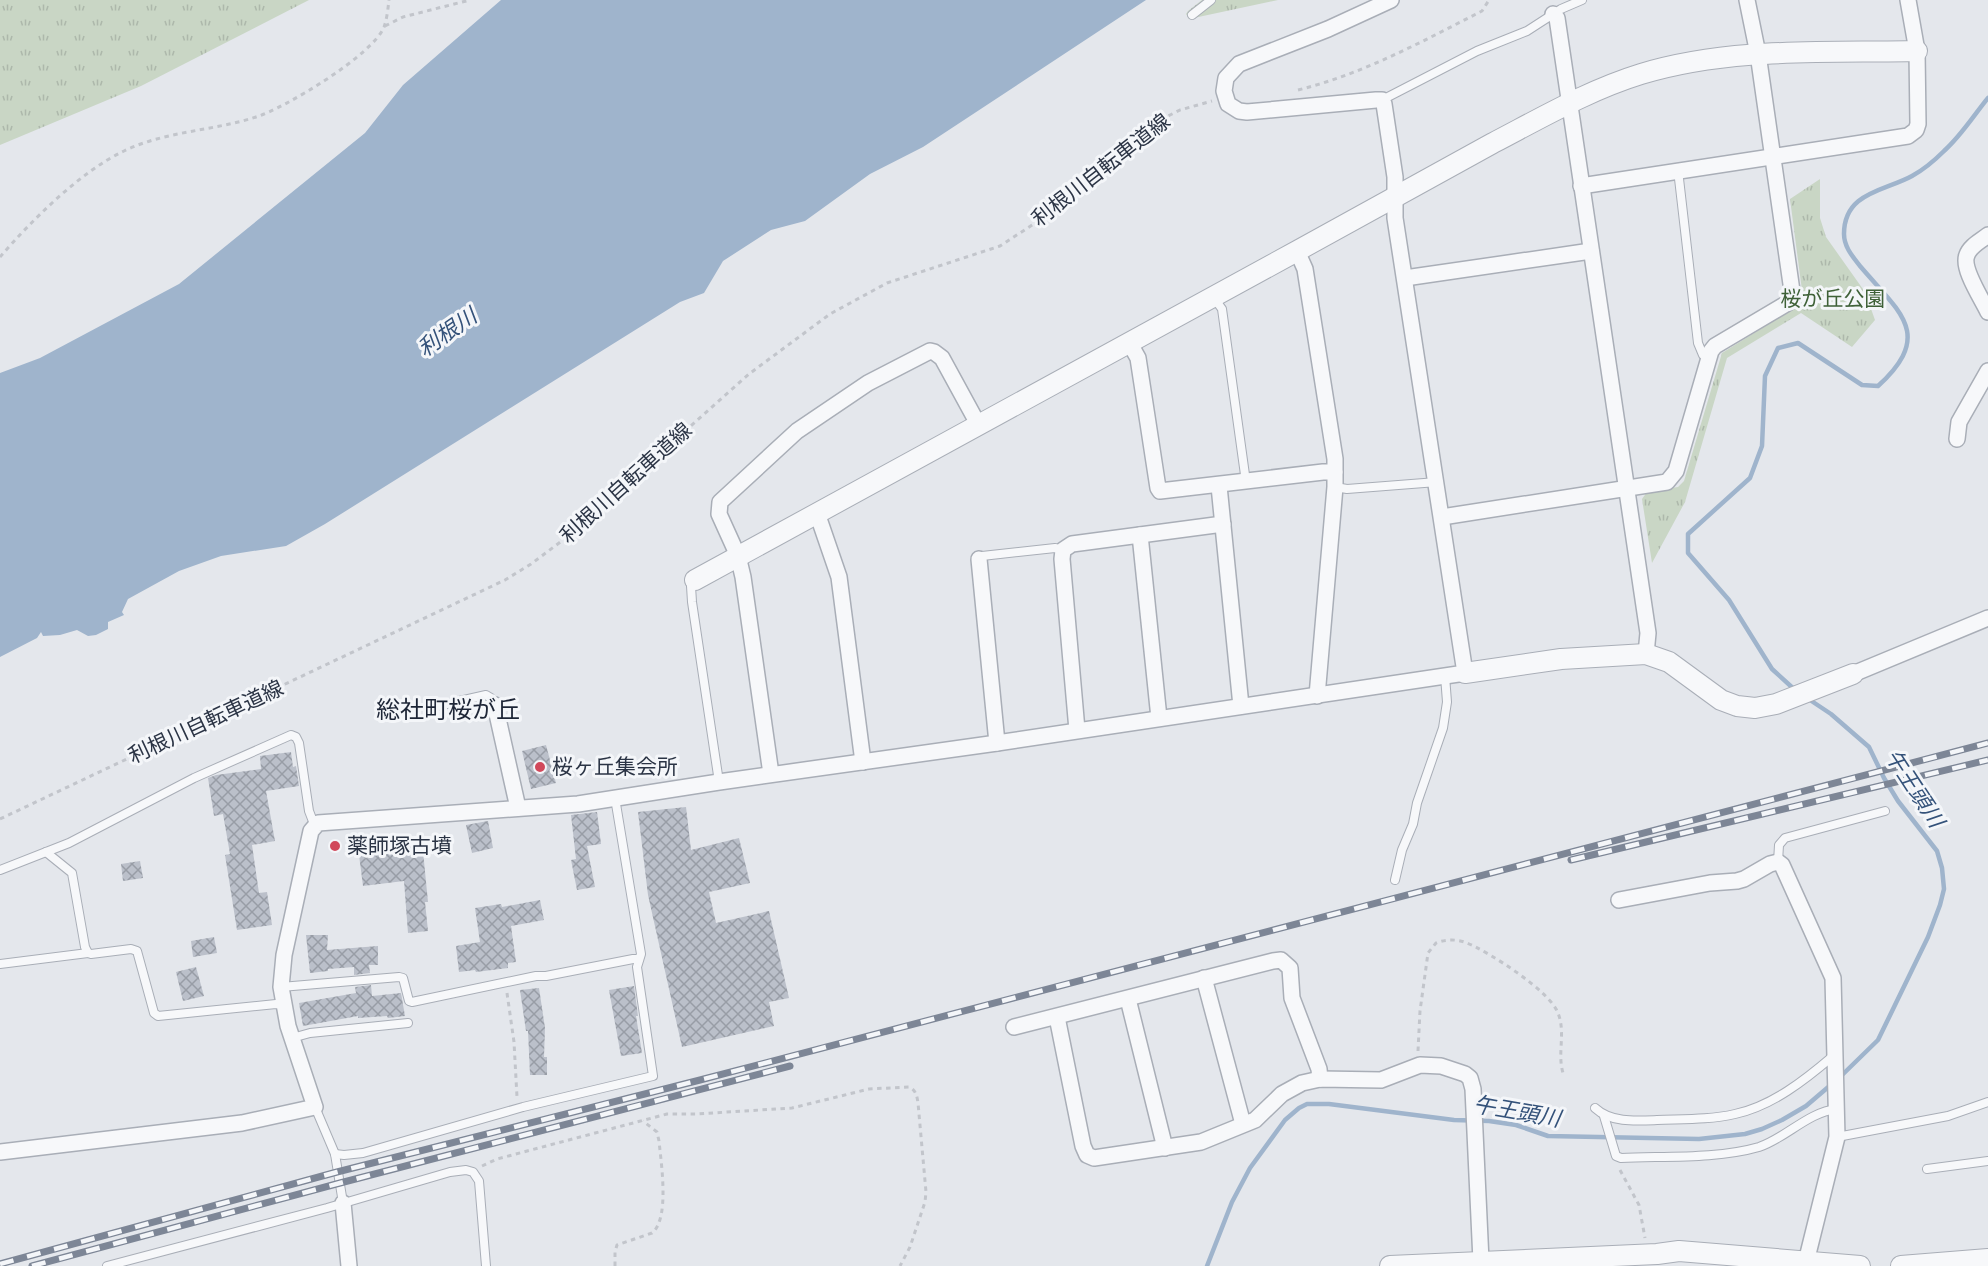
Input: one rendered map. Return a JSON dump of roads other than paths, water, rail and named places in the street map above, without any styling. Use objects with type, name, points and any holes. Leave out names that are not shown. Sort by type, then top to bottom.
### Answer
[{"type":"street","points":[[1390,0],[1328,29],[1239,64],[1230,72],[1224,84],[1224,91],[1228,104],[1239,111],[1247,112],[1382,100],[1384,104],[1395,177],[1395,218],[1442,517],[1455,675]]},
{"type":"street","points":[[1442,517],[1667,482],[1674,475],[1708,359],[1715,346],[1791,302],[1792,291],[1773,156],[1758,54],[1747,0]]},
{"type":"street","points":[[1581,186],[1902,138],[1913,133],[1918,124],[1917,51],[1908,0]]},
{"type":"street","points":[[1553,14],[1557,18],[1628,489],[1648,633],[1646,654]]},
{"type":"street","points":[[695,580],[1569,103],[1639,75],[1679,64],[1714,58],[1758,54],[1917,51]]},
{"type":"street","points":[[1988,235],[1966,256],[1967,270],[1988,312]]},
{"type":"street","points":[[1405,279],[1591,250]]},
{"type":"street","points":[[1297,251],[1305,269],[1335,480],[1317,696]]},
{"type":"street","points":[[1129,342],[1138,358],[1160,491],[1219,486],[1323,472],[1335,480]]},
{"type":"street","points":[[771,774],[738,556],[718,514],[720,501],[792,435],[868,383],[924,353],[934,352],[942,358],[978,424]]},
{"type":"street","points":[[1957,439],[1959,422],[1988,371]]},
{"type":"street","points":[[1219,486],[1241,706]]},
{"type":"street","points":[[817,513],[839,577],[862,762]]},
{"type":"street","points":[[1077,730],[1063,550],[1072,544],[1223,524]]},
{"type":"street","points":[[1140,535],[1159,718]]},
{"type":"street","points":[[979,559],[997,743]]},
{"type":"street","points":[[0,1152],[242,1123],[315,1107],[292,1038],[283,1005],[281,987],[284,955],[310,831],[314,824],[325,821],[578,804],[1561,659],[1646,654],[1669,662],[1712,694],[1730,704],[1755,708],[1810,692],[1988,618]]},
{"type":"street","points":[[495,705],[518,808]]},
{"type":"street","points":[[1619,900],[1710,883],[1737,881],[1770,864],[1778,862],[1782,865],[1833,978],[1833,1056],[1837,1137],[1806,1262]]},
{"type":"street","points":[[1014,1028],[1277,960],[1288,964],[1291,972],[1292,998],[1319,1069],[1320,1079]]},
{"type":"street","points":[[1204,978],[1244,1124]]},
{"type":"street","points":[[1128,999],[1165,1148]]},
{"type":"street","points":[[1057,1017],[1083,1146],[1087,1155],[1094,1158],[1201,1142],[1262,1114],[1282,1094],[1302,1083],[1320,1079],[1381,1080],[1420,1065],[1449,1068],[1465,1074],[1470,1078],[1473,1089],[1481,1261]]},
{"type":"street","points":[[344,1203],[350,1266]]},
{"type":"street","points":[[1390,1266],[1481,1261],[1535,1263],[1679,1251],[1860,1266]]},
{"type":"street","points":[[1901,1266],[1988,1259]]},
{"type":"lane","points":[[1192,15],[1211,0]]},
{"type":"lane","points":[[1382,100],[1477,51],[1527,31],[1568,5],[1582,0]]},
{"type":"lane","points":[[1678,170],[1698,343],[1703,355],[1708,359]]},
{"type":"lane","points":[[1214,296],[1222,309],[1246,482]]},
{"type":"lane","points":[[1335,480],[1347,489],[1437,482]]},
{"type":"lane","points":[[979,559],[982,556],[1055,548],[1063,550]]},
{"type":"lane","points":[[695,580],[691,586],[692,602],[719,782]]},
{"type":"lane","points":[[1395,880],[1402,850],[1413,824],[1419,797],[1443,728],[1455,675]]},
{"type":"lane","points":[[433,707],[486,695],[495,705]]},
{"type":"lane","points":[[0,870],[69,843],[194,778],[291,735],[296,737],[298,743],[309,811],[314,824]]},
{"type":"lane","points":[[334,1154],[363,1153],[518,1109],[653,1076],[637,967],[641,954],[615,798]]},
{"type":"lane","points":[[1778,862],[1779,845],[1785,838],[1885,811]]},
{"type":"lane","points":[[46,852],[72,873],[88,953]]},
{"type":"lane","points":[[0,964],[132,949],[137,951],[154,1013],[158,1016],[283,1005]]},
{"type":"lane","points":[[281,987],[399,977],[403,978],[409,1001],[412,1002],[536,976],[546,976],[633,958],[639,959]]},
{"type":"lane","points":[[292,1038],[310,1033],[408,1023]]},
{"type":"lane","points":[[1604,1116],[1646,1120],[1712,1118],[1737,1114],[1761,1105],[1797,1084],[1833,1056]]},
{"type":"lane","points":[[1837,1137],[1948,1116],[1988,1102]]},
{"type":"lane","points":[[1595,1108],[1604,1116],[1616,1156],[1683,1156],[1756,1148],[1774,1141],[1837,1105]]},
{"type":"lane","points":[[315,1107],[334,1154],[344,1203]]},
{"type":"lane","points":[[1927,1169],[1988,1161]]},
{"type":"lane","points":[[107,1266],[344,1203],[450,1172],[466,1170],[473,1172],[479,1181],[486,1266]]},
{"type":"water","name":"利根川","points":[[501,0],[1146,0],[923,147],[870,174],[805,221],[771,230],[723,261],[704,293],[680,302],[325,524],[286,546],[221,556],[179,571],[128,599],[122,612],[124,615],[108,622],[108,629],[96,635],[88,636],[77,630],[60,635],[43,636],[41,632],[37,638],[0,657],[0,373],[40,358],[179,284],[365,133],[403,85]]},
{"type":"waterway","name":"午王頭川","points":[[1795,690],[1772,669],[1729,600],[1688,553],[1688,534],[1750,478],[1762,446],[1765,376],[1778,348],[1798,343],[1862,385],[1878,386],[1895,368],[1905,352],[1908,337],[1905,324],[1898,310],[1849,252],[1844,239],[1846,220],[1858,201],[1912,176],[1933,161],[1956,139],[1988,98]]},
{"type":"waterway","name":"午王頭川","points":[[1807,698],[1831,714],[1869,747],[1898,801],[1937,851],[1942,868],[1944,889],[1928,937],[1878,1040],[1839,1078]]},
{"type":"waterway","name":"午王頭川","points":[[1207,1266],[1232,1202],[1250,1168],[1285,1120],[1307,1104],[1329,1104],[1454,1120],[1489,1121],[1516,1125],[1548,1136],[1699,1139],[1745,1134],[1762,1129],[1806,1106],[1833,1083]]},
{"type":"railway","points":[[0,1264],[337,1172],[700,1080],[1988,743]]},
{"type":"railway","points":[[1571,860],[1988,760]]},
{"type":"railway","points":[[32,1266],[790,1066]]},
{"type":"place","name":"桜ヶ丘集会所","points":[[540,767]]},
{"type":"place","name":"薬師塚古墳","points":[[335,846]]},
{"type":"district","name":"総社町桜が丘","points":[[448,710]]},
{"type":"park label","name":"桜が丘公園","points":[[1833,299]]}]
